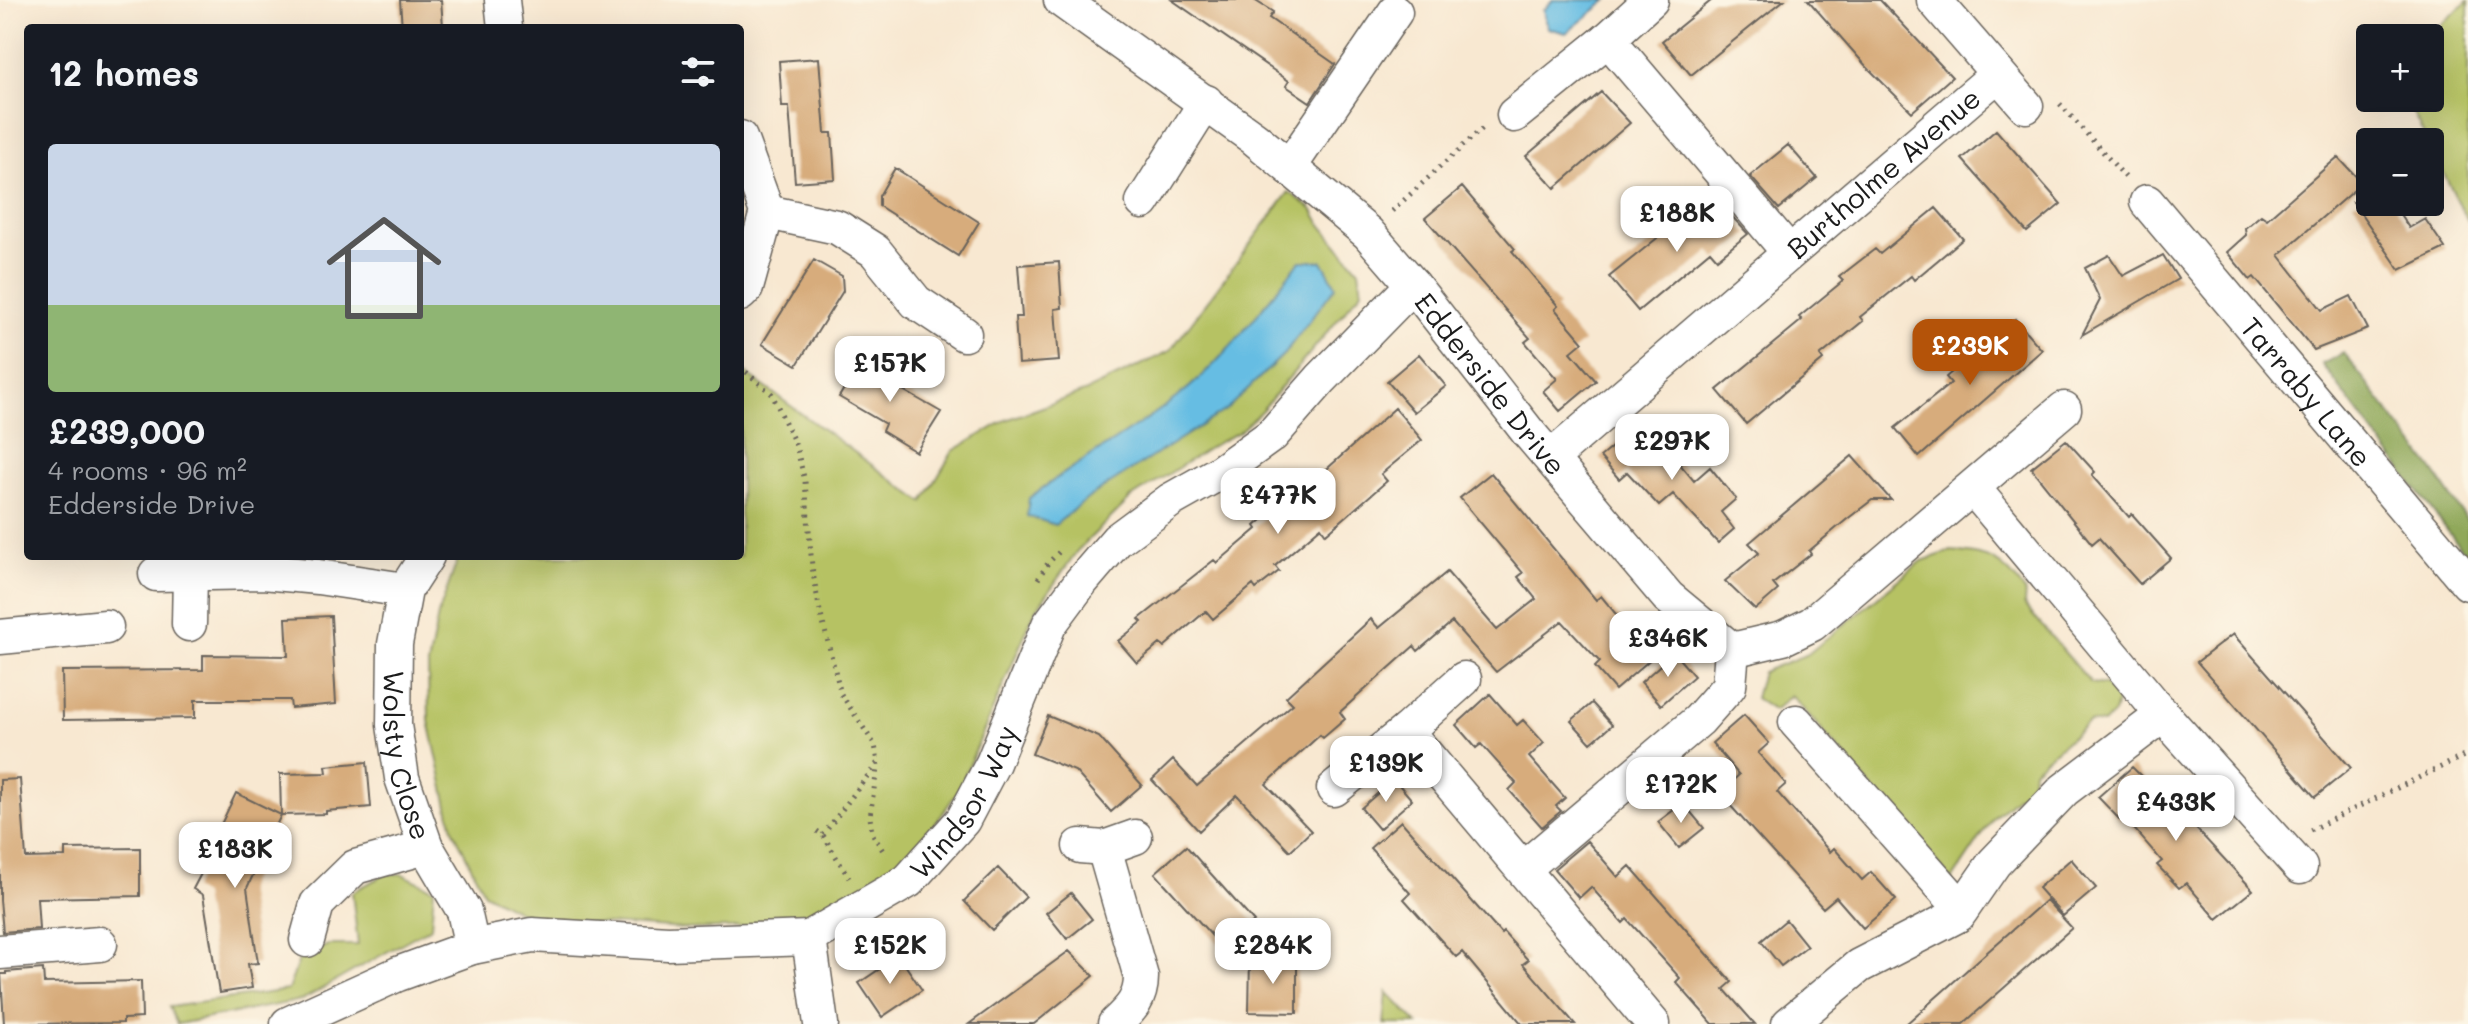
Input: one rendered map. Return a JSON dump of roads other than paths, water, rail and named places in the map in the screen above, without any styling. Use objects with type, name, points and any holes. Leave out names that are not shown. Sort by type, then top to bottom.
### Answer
[{"type":"street","points":[[502,0],[505,24]]},
{"type":"street","name":"Edderside Drive","points":[[1061,0],[1206,102],[1290,166],[1368,233],[1668,597],[1732,650]]},
{"type":"street","points":[[1514,115],[1651,0]]},
{"type":"street","points":[[1934,0],[1998,74],[2042,103]]},
{"type":"street","points":[[1290,166],[1395,12]]},
{"type":"street","points":[[1608,39],[1788,251]]},
{"type":"street","name":"Burtholme Avenue","points":[[1551,458],[1788,251],[1998,74]]},
{"type":"street","points":[[1143,202],[1206,102]]},
{"type":"street","points":[[744,149],[767,212],[744,290]]},
{"type":"street","name":"Tarraby Lane","points":[[2147,202],[2468,583]]},
{"type":"street","points":[[767,212],[837,227],[875,251],[916,302],[964,334]]},
{"type":"street","name":"Windsor Way","points":[[303,1021],[398,974],[472,947],[532,935],[668,943],[809,938],[908,881],[963,820],[993,763],[1049,625],[1081,582],[1117,540],[1171,500],[1219,473],[1272,435],[1321,379],[1413,285]]},
{"type":"street","points":[[1523,869],[1699,720],[1729,686],[1732,650],[1783,638],[1812,624],[2064,409]]},
{"type":"street","points":[[1973,488],[2163,715],[2290,855]]},
{"type":"street","name":"Wolsty Close","points":[[424,560],[405,590],[395,644],[394,725],[402,778],[426,847],[464,911],[472,947]]},
{"type":"street","points":[[156,574],[263,572],[405,590]]},
{"type":"street","points":[[189,624],[190,574]]},
{"type":"street","points":[[0,637],[106,627]]},
{"type":"street","points":[[1334,789],[1464,679]]},
{"type":"street","points":[[1789,1024],[1859,966],[1958,915],[1994,863],[2064,790],[2163,715]]},
{"type":"street","points":[[1796,722],[1962,909]]},
{"type":"street","points":[[1406,731],[1653,1024]]},
{"type":"street","points":[[1106,844],[1141,977],[1141,993],[1132,1008],[1115,1024]]},
{"type":"street","points":[[307,940],[317,904],[355,867],[426,847]]},
{"type":"street","points":[[809,938],[821,1024]]},
{"type":"street","points":[[0,952],[100,944]]},
{"type":"water","points":[[1553,0],[1608,0],[1566,33],[1548,28],[1543,10]]},
{"type":"water","points":[[1300,261],[1322,261],[1336,286],[1284,354],[1227,409],[1091,496],[1055,525],[1027,516],[1029,498],[1194,384],[1242,333]]}]
